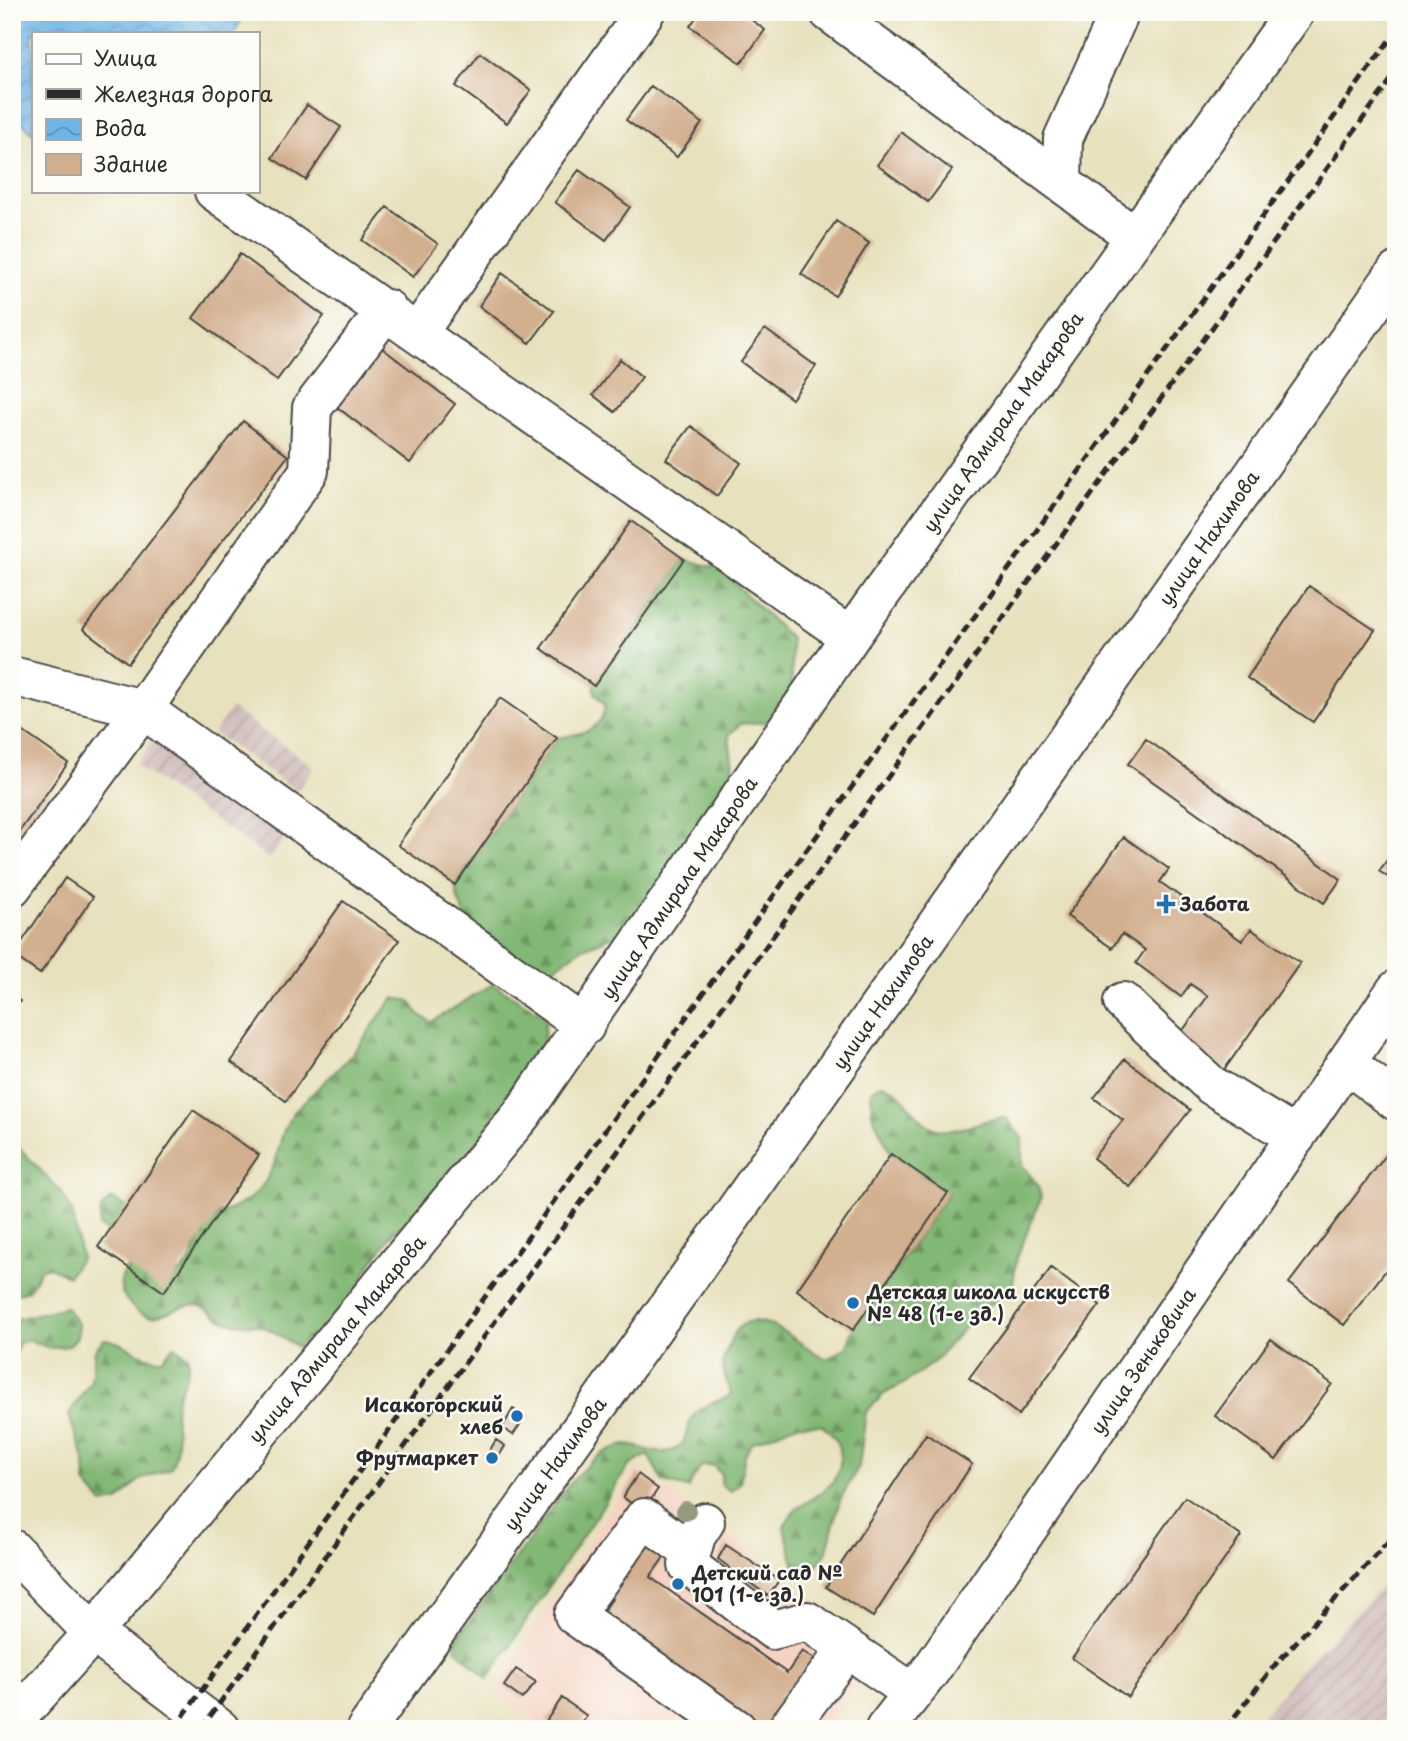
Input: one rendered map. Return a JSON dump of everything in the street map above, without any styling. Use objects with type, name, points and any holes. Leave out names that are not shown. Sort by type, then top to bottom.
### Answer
[{"type":"street","points":[[418,331],[645,12]]},
{"type":"street","points":[[829,12],[1135,237]]},
{"type":"street","points":[[1062,183],[1063,139],[1120,12]]},
{"type":"street","name":"улица Адмирала Макарова","points":[[12,1723],[85,1643],[522,1114],[850,637],[1295,12]]},
{"type":"street","points":[[215,192],[387,309],[850,637]]},
{"type":"street","name":"улица Нахимова","points":[[366,1729],[652,1331],[1396,272]]},
{"type":"street","points":[[12,887],[143,709],[309,471],[312,408],[387,309]]},
{"type":"street","points":[[12,676],[143,709],[585,1026]]},
{"type":"street","name":"улица Зеньковича","points":[[885,1729],[913,1693],[1396,990]]},
{"type":"street","points":[[1123,1002],[1211,1085],[1296,1137]]},
{"type":"street","points":[[1346,1063],[1396,1101]]},
{"type":"street","points":[[737,1729],[574,1615],[643,1518],[698,1537],[688,1565],[773,1630],[807,1621],[913,1693]]},
{"type":"street","points":[[12,1551],[85,1643],[179,1729]]},
{"type":"street","points":[[85,1643],[220,1729]]},
{"type":"street","points":[[787,1729],[847,1649]]},
{"type":"shaded area","points":[[231,708],[314,767],[297,791],[214,733]]},
{"type":"shaded area","points":[[153,740],[287,835],[270,859],[136,765]]},
{"type":"shaded area","name":"Детский сад № 101 (1-е зд.)","points":[[637,1468],[877,1647],[827,1729],[546,1729],[495,1691]]},
{"type":"shaded area","points":[[1396,1573],[1396,1729],[1252,1729],[1300,1670]]},
{"type":"green space","points":[[684,559],[720,569],[791,639],[792,687],[771,722],[740,724],[729,735],[733,769],[731,783],[629,930],[581,949],[544,975],[471,928],[458,900],[455,885],[557,738],[575,735],[596,726],[605,704],[595,693],[594,686]]},
{"type":"green space","points":[[493,984],[546,1017],[543,1046],[515,1099],[415,1215],[393,1233],[366,1271],[356,1297],[320,1339],[306,1337],[302,1350],[266,1328],[228,1322],[200,1306],[179,1308],[152,1316],[143,1315],[134,1309],[121,1287],[123,1274],[130,1262],[113,1235],[99,1226],[101,1209],[111,1198],[137,1213],[168,1269],[181,1273],[209,1216],[243,1203],[260,1188],[272,1168],[291,1116],[352,1054],[394,998],[410,1001],[419,1014],[431,1022]]},
{"type":"green space","points":[[881,1084],[898,1093],[924,1122],[932,1127],[949,1130],[1006,1118],[1022,1138],[1022,1165],[1038,1185],[1041,1198],[1017,1257],[1013,1283],[1001,1298],[978,1312],[935,1361],[905,1383],[884,1394],[866,1412],[859,1466],[840,1500],[826,1554],[818,1564],[806,1569],[795,1567],[784,1527],[796,1509],[824,1490],[840,1466],[839,1448],[830,1432],[822,1425],[798,1424],[751,1443],[745,1455],[740,1483],[731,1491],[721,1485],[721,1474],[713,1465],[701,1466],[688,1488],[663,1482],[648,1455],[629,1466],[488,1679],[456,1649],[456,1639],[560,1496],[588,1465],[611,1449],[621,1446],[630,1445],[661,1452],[681,1445],[692,1419],[699,1410],[731,1394],[723,1371],[723,1361],[732,1338],[741,1326],[752,1321],[764,1323],[777,1328],[827,1359],[847,1347],[853,1330],[948,1194],[891,1154],[872,1114],[871,1091]]},
{"type":"green space","points":[[12,1140],[61,1192],[72,1211],[81,1258],[68,1276],[50,1267],[41,1269],[29,1290],[12,1296]]},
{"type":"green space","points":[[66,1307],[79,1326],[77,1337],[69,1346],[49,1348],[29,1340],[19,1343],[12,1363],[12,1320]]},
{"type":"green space","points":[[104,1339],[120,1343],[154,1359],[162,1359],[174,1346],[188,1356],[188,1364],[176,1403],[177,1449],[171,1468],[141,1479],[118,1501],[103,1504],[85,1483],[83,1456],[69,1414],[91,1381],[95,1350]]},
{"type":"water","points":[[12,12],[246,12],[235,32],[32,32],[32,133],[12,112]]},
{"type":"building","points":[[700,12],[741,12],[765,30],[741,63],[690,26]]},
{"type":"building","points":[[480,53],[531,90],[507,123],[456,86]]},
{"type":"building","points":[[651,86],[702,123],[677,157],[626,120]]},
{"type":"building","points":[[307,105],[341,127],[306,180],[272,158]]},
{"type":"building","points":[[901,132],[952,170],[928,202],[877,165]]},
{"type":"building","points":[[579,170],[630,207],[606,240],[555,202]]},
{"type":"building","points":[[387,207],[438,244],[413,277],[362,240]]},
{"type":"building","points":[[836,221],[869,243],[835,296],[801,274]]},
{"type":"building","points":[[240,254],[324,316],[277,380],[193,318]]},
{"type":"building","points":[[502,273],[554,311],[530,343],[479,306]]},
{"type":"building","points":[[765,329],[816,366],[792,399],[741,362]]},
{"type":"building","points":[[378,345],[455,404],[410,463],[333,404]]},
{"type":"building","points":[[620,359],[642,377],[615,412],[593,395]]},
{"type":"building","points":[[243,421],[288,456],[128,663],[83,629]]},
{"type":"building","points":[[691,426],[741,463],[717,496],[666,459]]},
{"type":"building","points":[[631,521],[684,559],[594,686],[541,648]]},
{"type":"building","points":[[1309,586],[1375,630],[1313,722],[1247,678]]},
{"type":"building","points":[[500,698],[557,738],[455,885],[398,845]]},
{"type":"building","points":[[18,728],[68,763],[12,842],[12,736]]},
{"type":"building","points":[[1146,739],[1341,879],[1324,903],[1128,764]]},
{"type":"building","points":[[1124,837],[1169,869],[1160,882],[1242,941],[1251,929],[1300,963],[1224,1070],[1178,1037],[1208,996],[1190,984],[1181,997],[1136,963],[1145,950],[1122,934],[1112,948],[1067,916]]},
{"type":"building","points":[[1396,848],[1396,883],[1379,871]]},
{"type":"building","points":[[65,878],[93,897],[40,974],[13,955]]},
{"type":"building","points":[[343,901],[399,940],[286,1101],[231,1062]]},
{"type":"building","points":[[12,996],[20,1001],[12,1013]]},
{"type":"building","points":[[1125,1059],[1190,1110],[1130,1187],[1093,1158],[1123,1120],[1094,1098]]},
{"type":"building","points":[[193,1110],[259,1155],[164,1292],[98,1247]]},
{"type":"building","points":[[1396,1142],[1396,1257],[1344,1325],[1289,1283]]},
{"type":"building","points":[[891,1154],[948,1193],[853,1330],[797,1290]]},
{"type":"building","points":[[1051,1268],[1100,1305],[1019,1415],[969,1378]]},
{"type":"building","points":[[1271,1339],[1332,1384],[1276,1460],[1215,1416]]},
{"type":"building","points":[[513,1409],[525,1417],[513,1435],[502,1428]]},
{"type":"building","points":[[926,1434],[972,1464],[873,1617],[826,1587]]},
{"type":"building","points":[[496,1440],[505,1446],[494,1464],[485,1458]]},
{"type":"building","points":[[638,1474],[658,1489],[642,1512],[623,1497]]},
{"type":"building","points":[[1185,1497],[1241,1536],[1128,1697],[1072,1658]]},
{"type":"building","points":[[642,1536],[667,1553],[650,1577],[787,1673],[802,1651],[825,1666],[769,1729],[747,1729],[595,1623],[612,1599],[602,1592]]},
{"type":"building","points":[[726,1545],[779,1580],[768,1596],[718,1559]]},
{"type":"building","points":[[516,1669],[536,1682],[522,1699],[504,1686]]},
{"type":"building","points":[[562,1698],[587,1716],[577,1729],[557,1729],[546,1721]]},
{"type":"railway","points":[[174,1729],[1396,31]]},
{"type":"railway","points":[[201,1729],[1396,73]]},
{"type":"railway","points":[[1225,1729],[1274,1666],[1396,1533]]},
{"type":"place","name":"Забота","points":[[1166,904]]},
{"type":"place","name":"Детская школа искусств № 48 (1-е зд.)","points":[[853,1303]]},
{"type":"place","name":"Исакогорский хлеб","points":[[517,1416]]},
{"type":"place","name":"Фрутмаркет","points":[[492,1458]]},
{"type":"place","name":"Детский сад № 101 (1-е зд.)","points":[[678,1584]]}]
